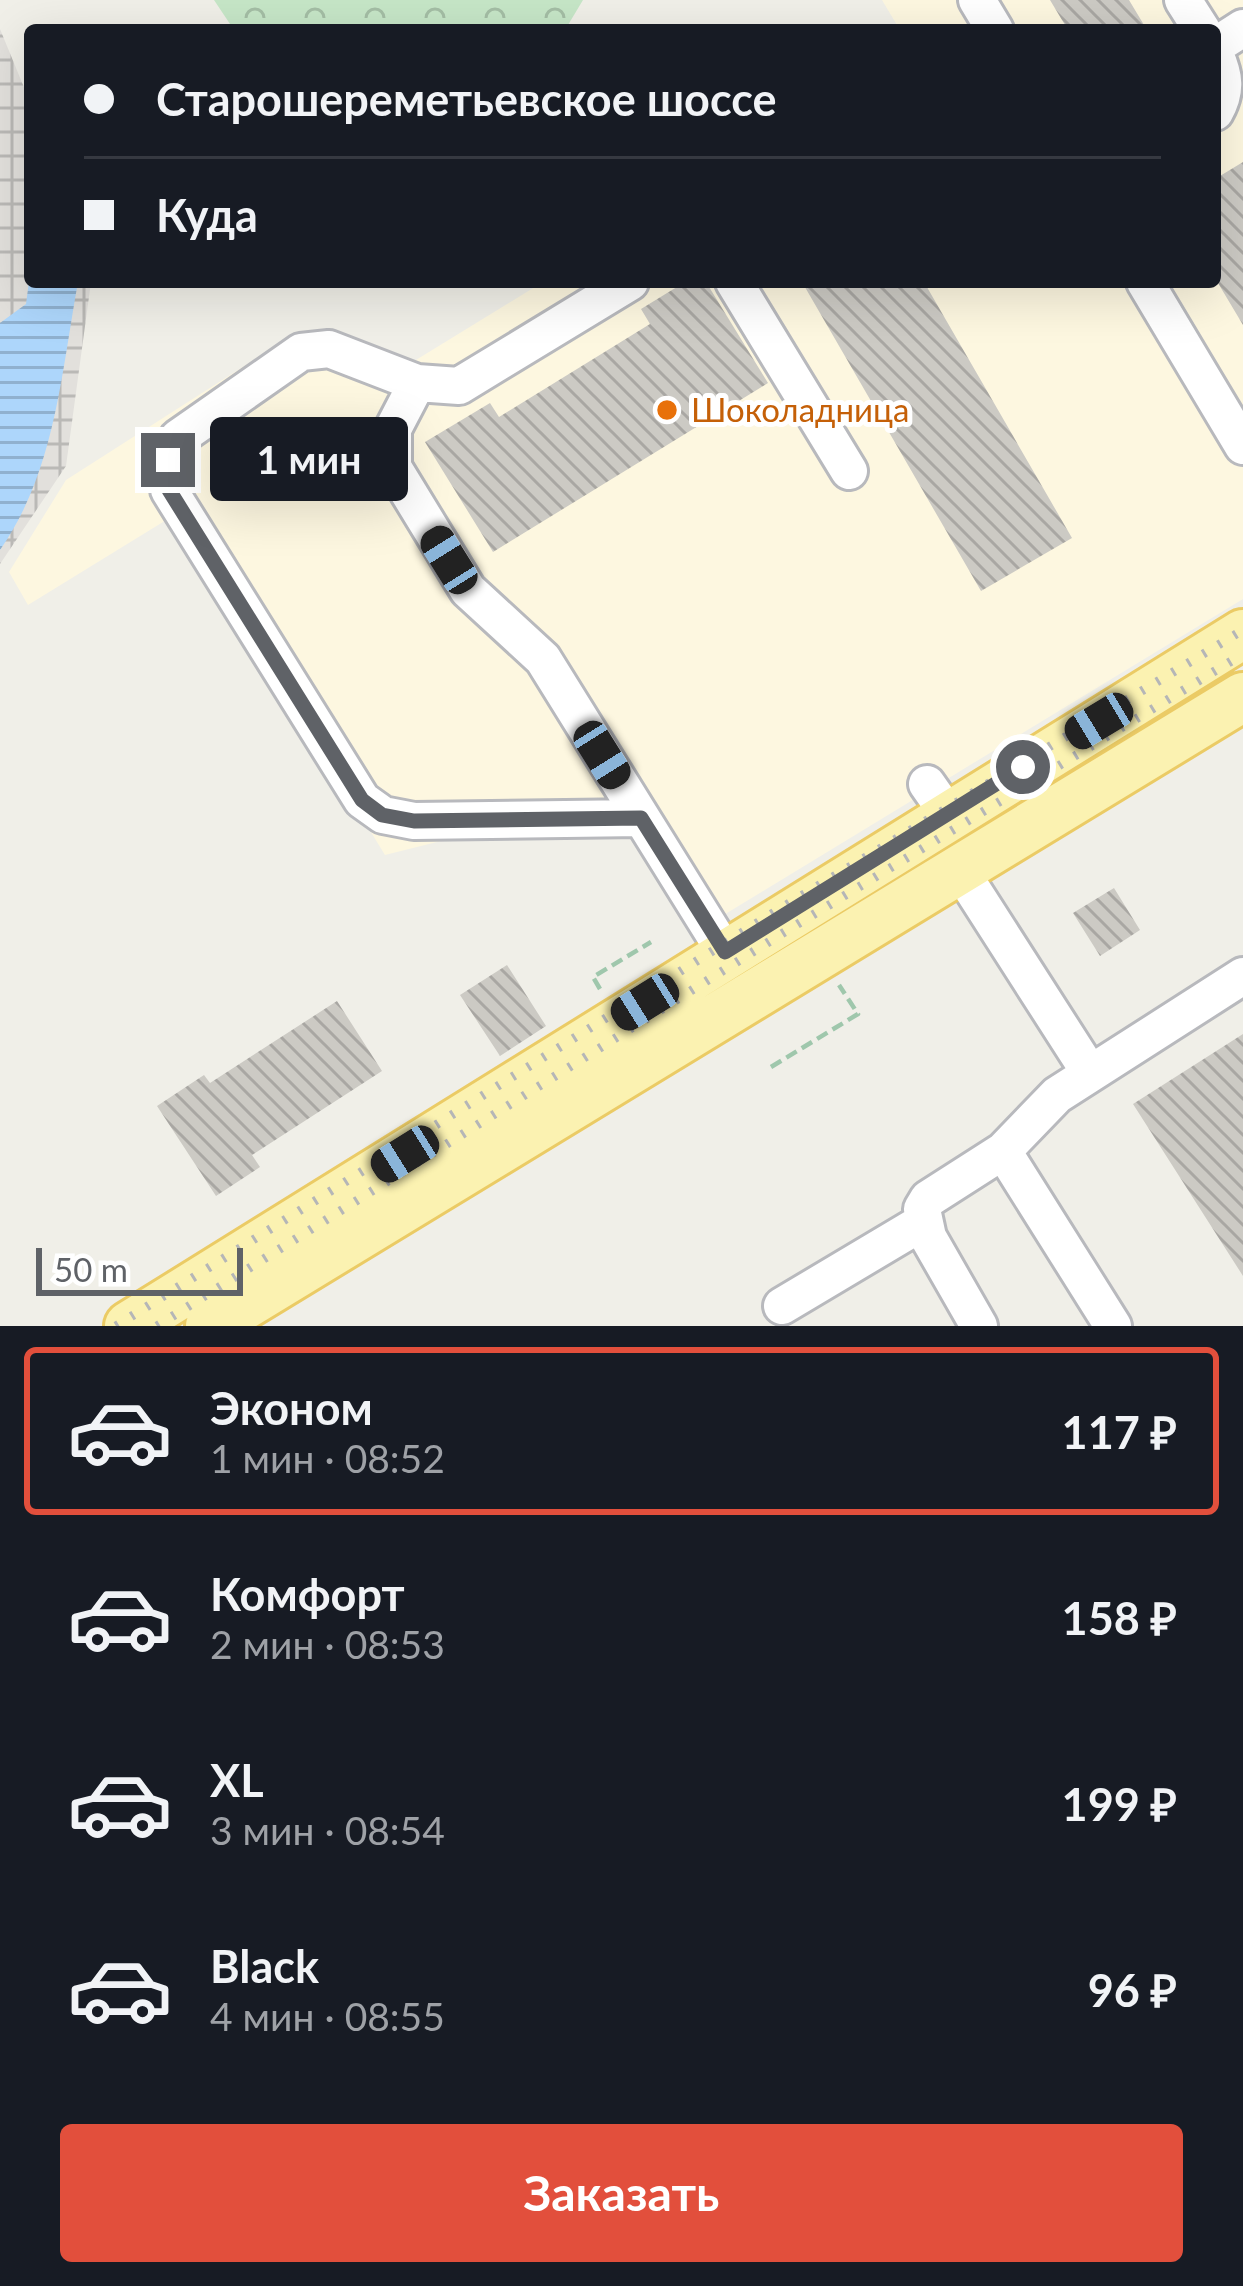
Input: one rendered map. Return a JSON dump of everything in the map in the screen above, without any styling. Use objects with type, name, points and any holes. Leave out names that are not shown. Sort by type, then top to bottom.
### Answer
[{"type":"main road","points":[[129,1326],[725,952],[938,799],[1243,634]]},
{"type":"main road","points":[[241,1318],[958,867],[1243,697]]},
{"type":"lane","points":[[1221,66],[1221,102]]},
{"type":"lane","points":[[620,288],[459,386],[417,383],[329,349],[301,352],[178,438],[168,460],[169,490],[362,800],[382,815],[414,821],[641,818]]},
{"type":"lane","points":[[738,288],[849,471]]},
{"type":"lane","points":[[1149,288],[1243,446]]},
{"type":"lane","points":[[417,383],[393,429],[393,467],[468,590],[543,659],[725,952]]},
{"type":"lane","points":[[958,867],[1090,1073]]},
{"type":"lane","points":[[979,1326],[923,1222],[928,1198],[1003,1151],[1057,1094],[1243,976]]},
{"type":"lane","points":[[1003,1151],[1113,1326]]},
{"type":"lane","points":[[782,1306],[923,1222]]},
{"type":"path","points":[[604,970],[651,942]]},
{"type":"path","points":[[771,1067],[858,1014],[839,985]]},
{"type":"shaded area","points":[[882,0],[1243,0],[1243,599],[699,930],[639,840],[611,830],[449,839],[385,855],[176,514],[28,605],[9,572],[66,480],[299,331],[411,363],[533,288],[1221,288],[1221,24],[896,24]]},
{"type":"shaded area","points":[[0,29],[24,87],[24,288],[90,288],[66,466],[0,564]]},
{"type":"green space","points":[[214,0],[583,0],[569,24],[230,24]]},
{"type":"water","points":[[28,288],[77,288],[44,455],[33,488],[0,550],[0,323],[26,304]]},
{"type":"building","points":[[1050,0],[1129,0],[1143,24],[1064,24]]},
{"type":"building","points":[[1243,162],[1243,325],[1221,288],[1221,175]]},
{"type":"building","points":[[675,288],[710,288],[768,383],[493,552],[425,442],[490,403],[499,417],[650,324],[641,309]]},
{"type":"building","points":[[805,288],[927,288],[1072,538],[981,591]]},
{"type":"building","points":[[1114,888],[1140,930],[1100,956],[1073,913]]},
{"type":"building","points":[[507,965],[546,1026],[500,1056],[460,995]]},
{"type":"building","points":[[337,1001],[382,1071],[252,1155],[260,1167],[216,1196],[157,1106],[204,1075],[210,1083]]},
{"type":"building","points":[[1243,1034],[1243,1276],[1133,1104]]},
{"type":"railway","points":[[116,1326],[773,913],[1243,630]]},
{"type":"railway","points":[[157,1326],[783,933],[1243,654]]},
{"type":"place","name":"Шоколадница","points":[[667,410]]},
{"type":"route","points":[[168,460],[169,490],[362,800],[382,815],[414,821],[641,818],[725,952],[1023,767]]}]
